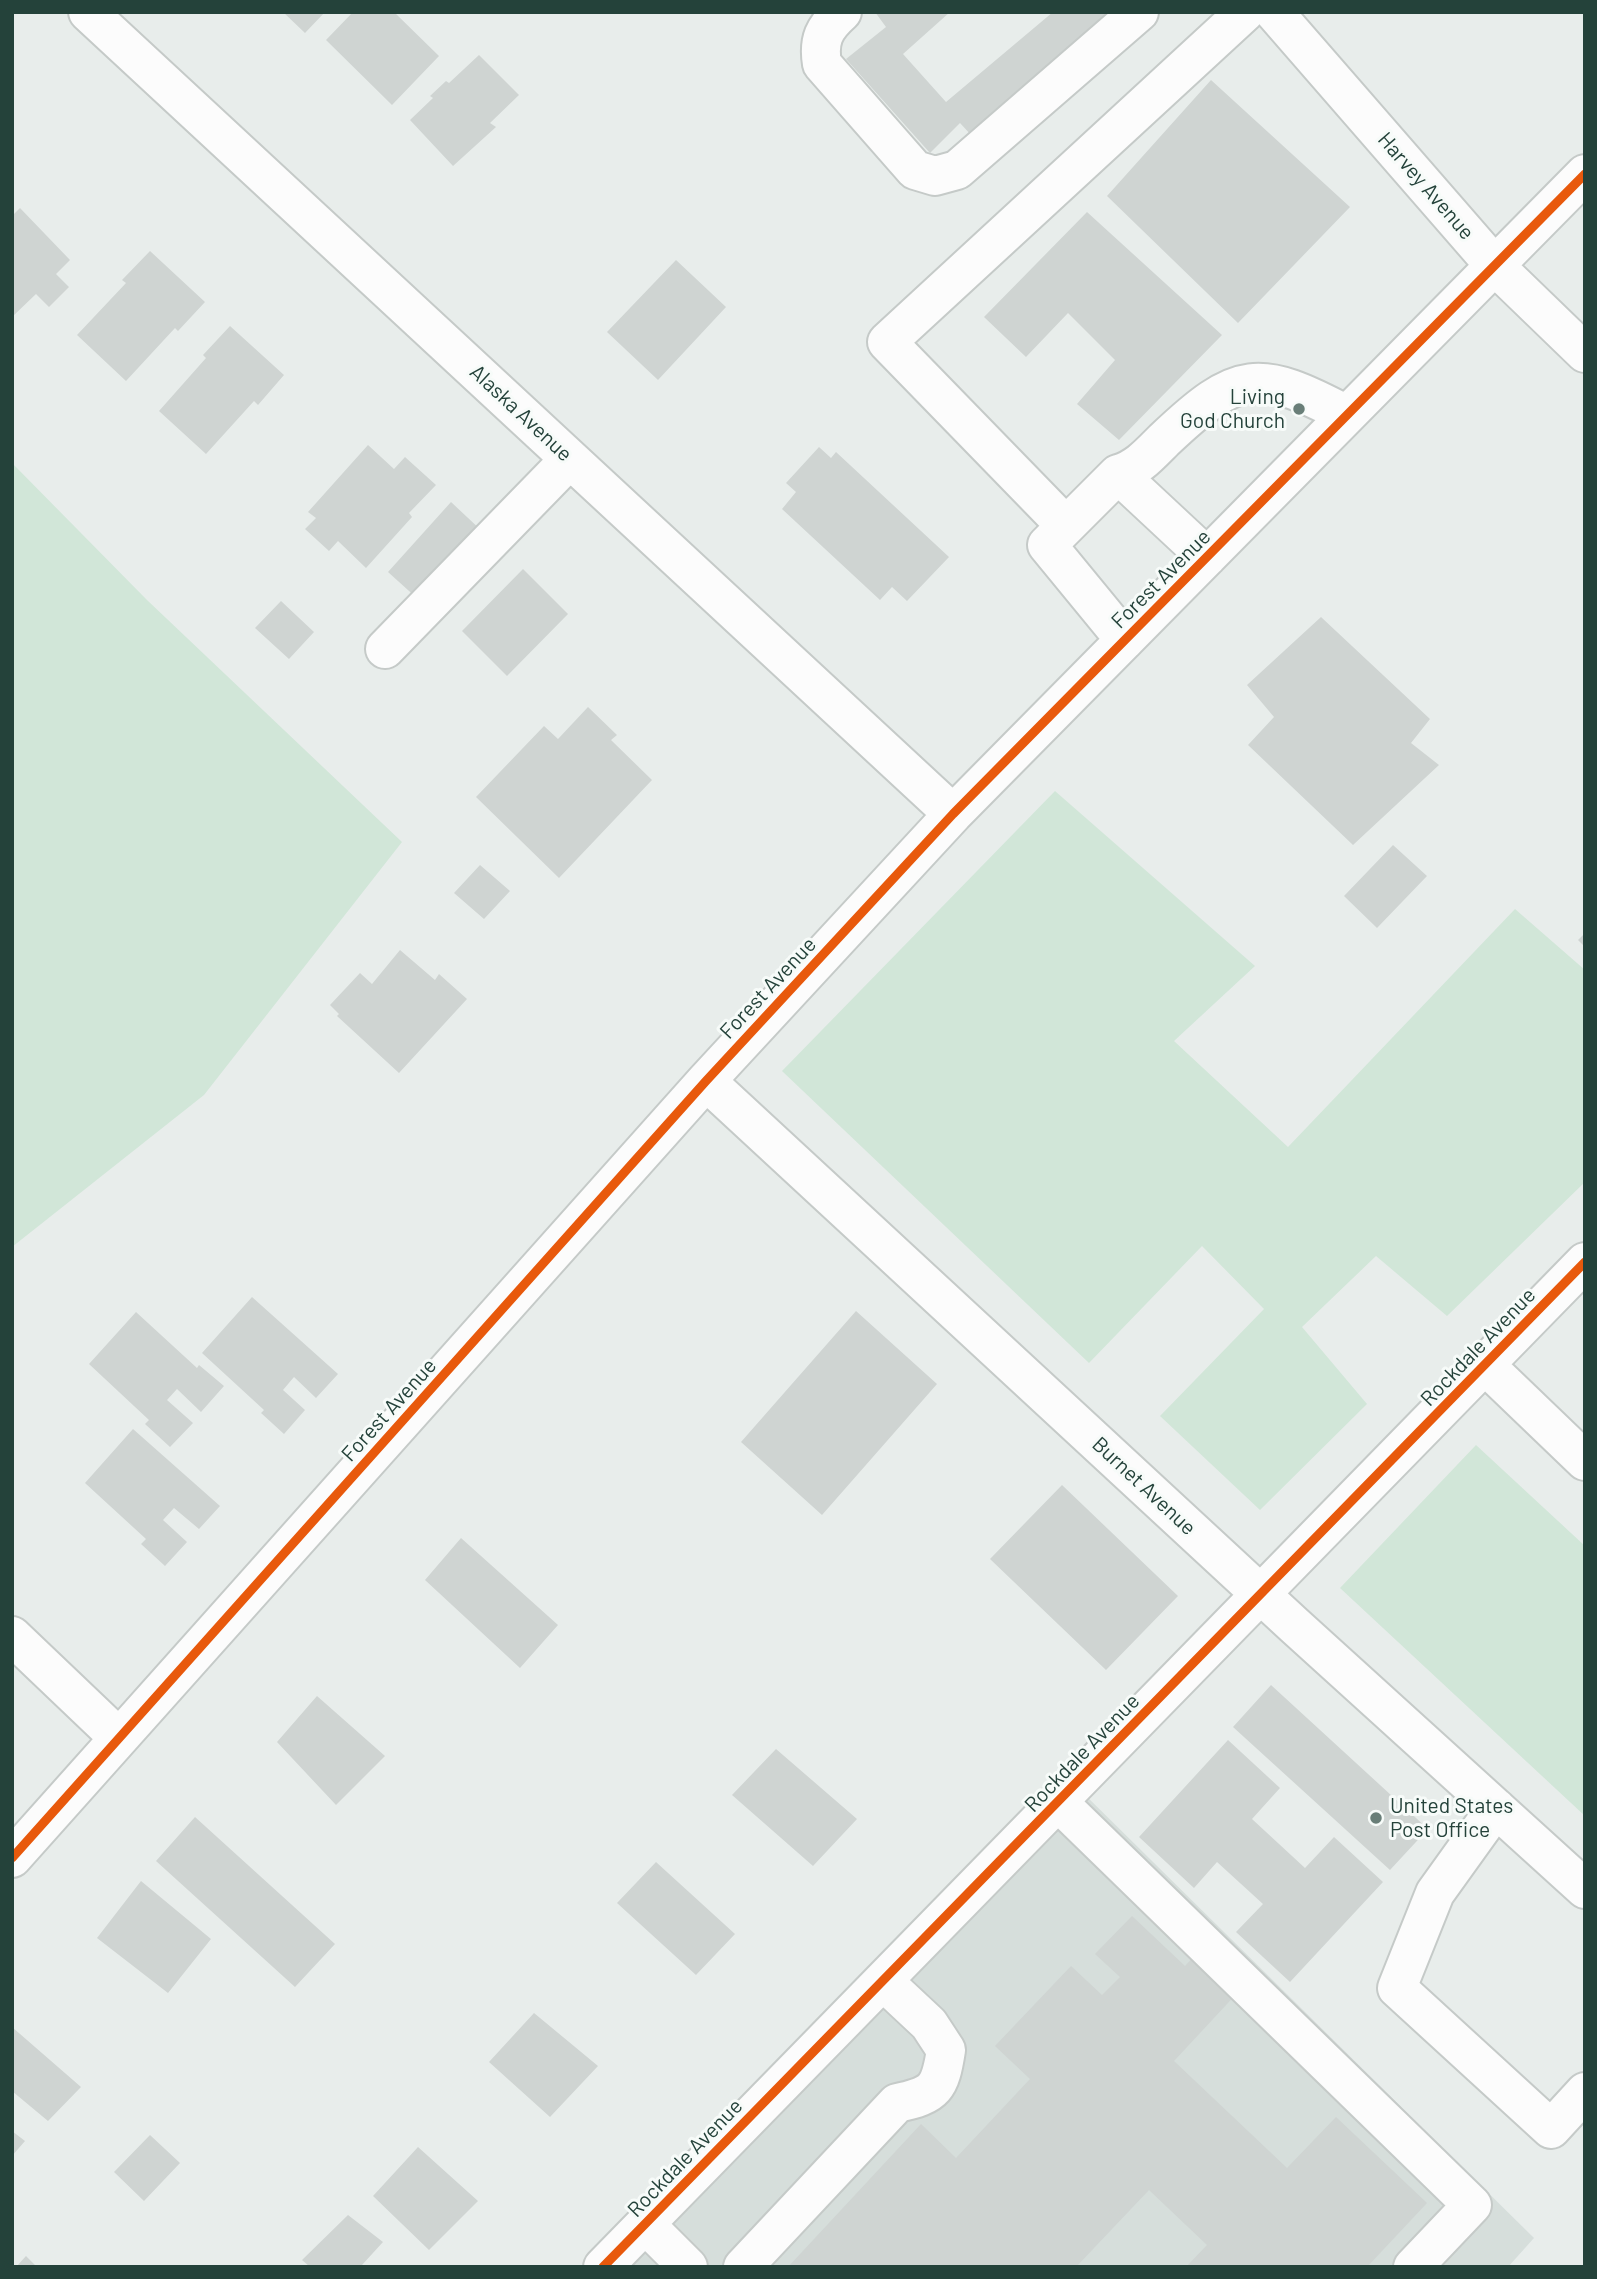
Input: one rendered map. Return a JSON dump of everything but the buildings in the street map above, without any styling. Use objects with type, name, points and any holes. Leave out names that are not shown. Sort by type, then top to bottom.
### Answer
[{"type":"street","name":"Alaska Avenue","points":[[88,12],[953,814]]},
{"type":"street","points":[[842,12],[826,26],[819,46],[822,64],[915,170],[935,176],[957,170],[1139,12]]},
{"type":"street","points":[[1125,640],[1057,536],[887,342],[1245,12]]},
{"type":"street","name":"Harvey Avenue","points":[[1274,12],[1495,266],[1585,353]]},
{"type":"street","name":"Forest Avenue","points":[[12,1858],[706,1081],[953,814],[1585,174]]},
{"type":"street","points":[[1057,536],[1118,474],[1132,470],[1184,421],[1223,392],[1246,383],[1272,382],[1298,390],[1347,415]]},
{"type":"street","points":[[385,649],[570,459]]},
{"type":"street","points":[[1118,474],[1207,557]]},
{"type":"street","name":"Burnet Avenue","points":[[706,1081],[1261,1595],[1585,1889]]},
{"type":"street","name":"Rockdale Avenue","points":[[603,2267],[1585,1262]]},
{"type":"street","points":[[1485,1365],[1585,1461]]},
{"type":"street","points":[[12,1636],[120,1738]]},
{"type":"street","points":[[1058,1802],[1472,2205],[1413,2267]]},
{"type":"street","points":[[1496,1808],[1435,1893],[1397,1988],[1551,2129],[1585,2092]]},
{"type":"street","points":[[743,2267],[897,2103],[924,2098],[941,2081],[946,2050],[929,2024],[883,1981]]},
{"type":"street","points":[[645,2224],[688,2267]]},
{"type":"shaded area","points":[[1075,1785],[1534,2238],[1508,2267],[603,2267]]},
{"type":"green space","points":[[12,463],[147,600],[402,842],[204,1095],[12,1247]]},
{"type":"green space","points":[[1055,791],[1255,966],[1174,1041],[1288,1147],[1515,909],[1585,970],[1585,1182],[1447,1316],[1376,1256],[1302,1327],[1367,1404],[1260,1510],[1160,1416],[1264,1309],[1202,1246],[1089,1363],[782,1071]]},
{"type":"green space","points":[[1476,1445],[1585,1546],[1585,1816],[1340,1588]]},
{"type":"cycle path","points":[[12,1858],[706,1081],[953,814],[1585,174]]},
{"type":"cycle path","points":[[603,2267],[1585,1262]]},
{"type":"place","name":"Living God Church","points":[[1299,409]]},
{"type":"place","name":"United States Post Office","points":[[1376,1818]]}]
